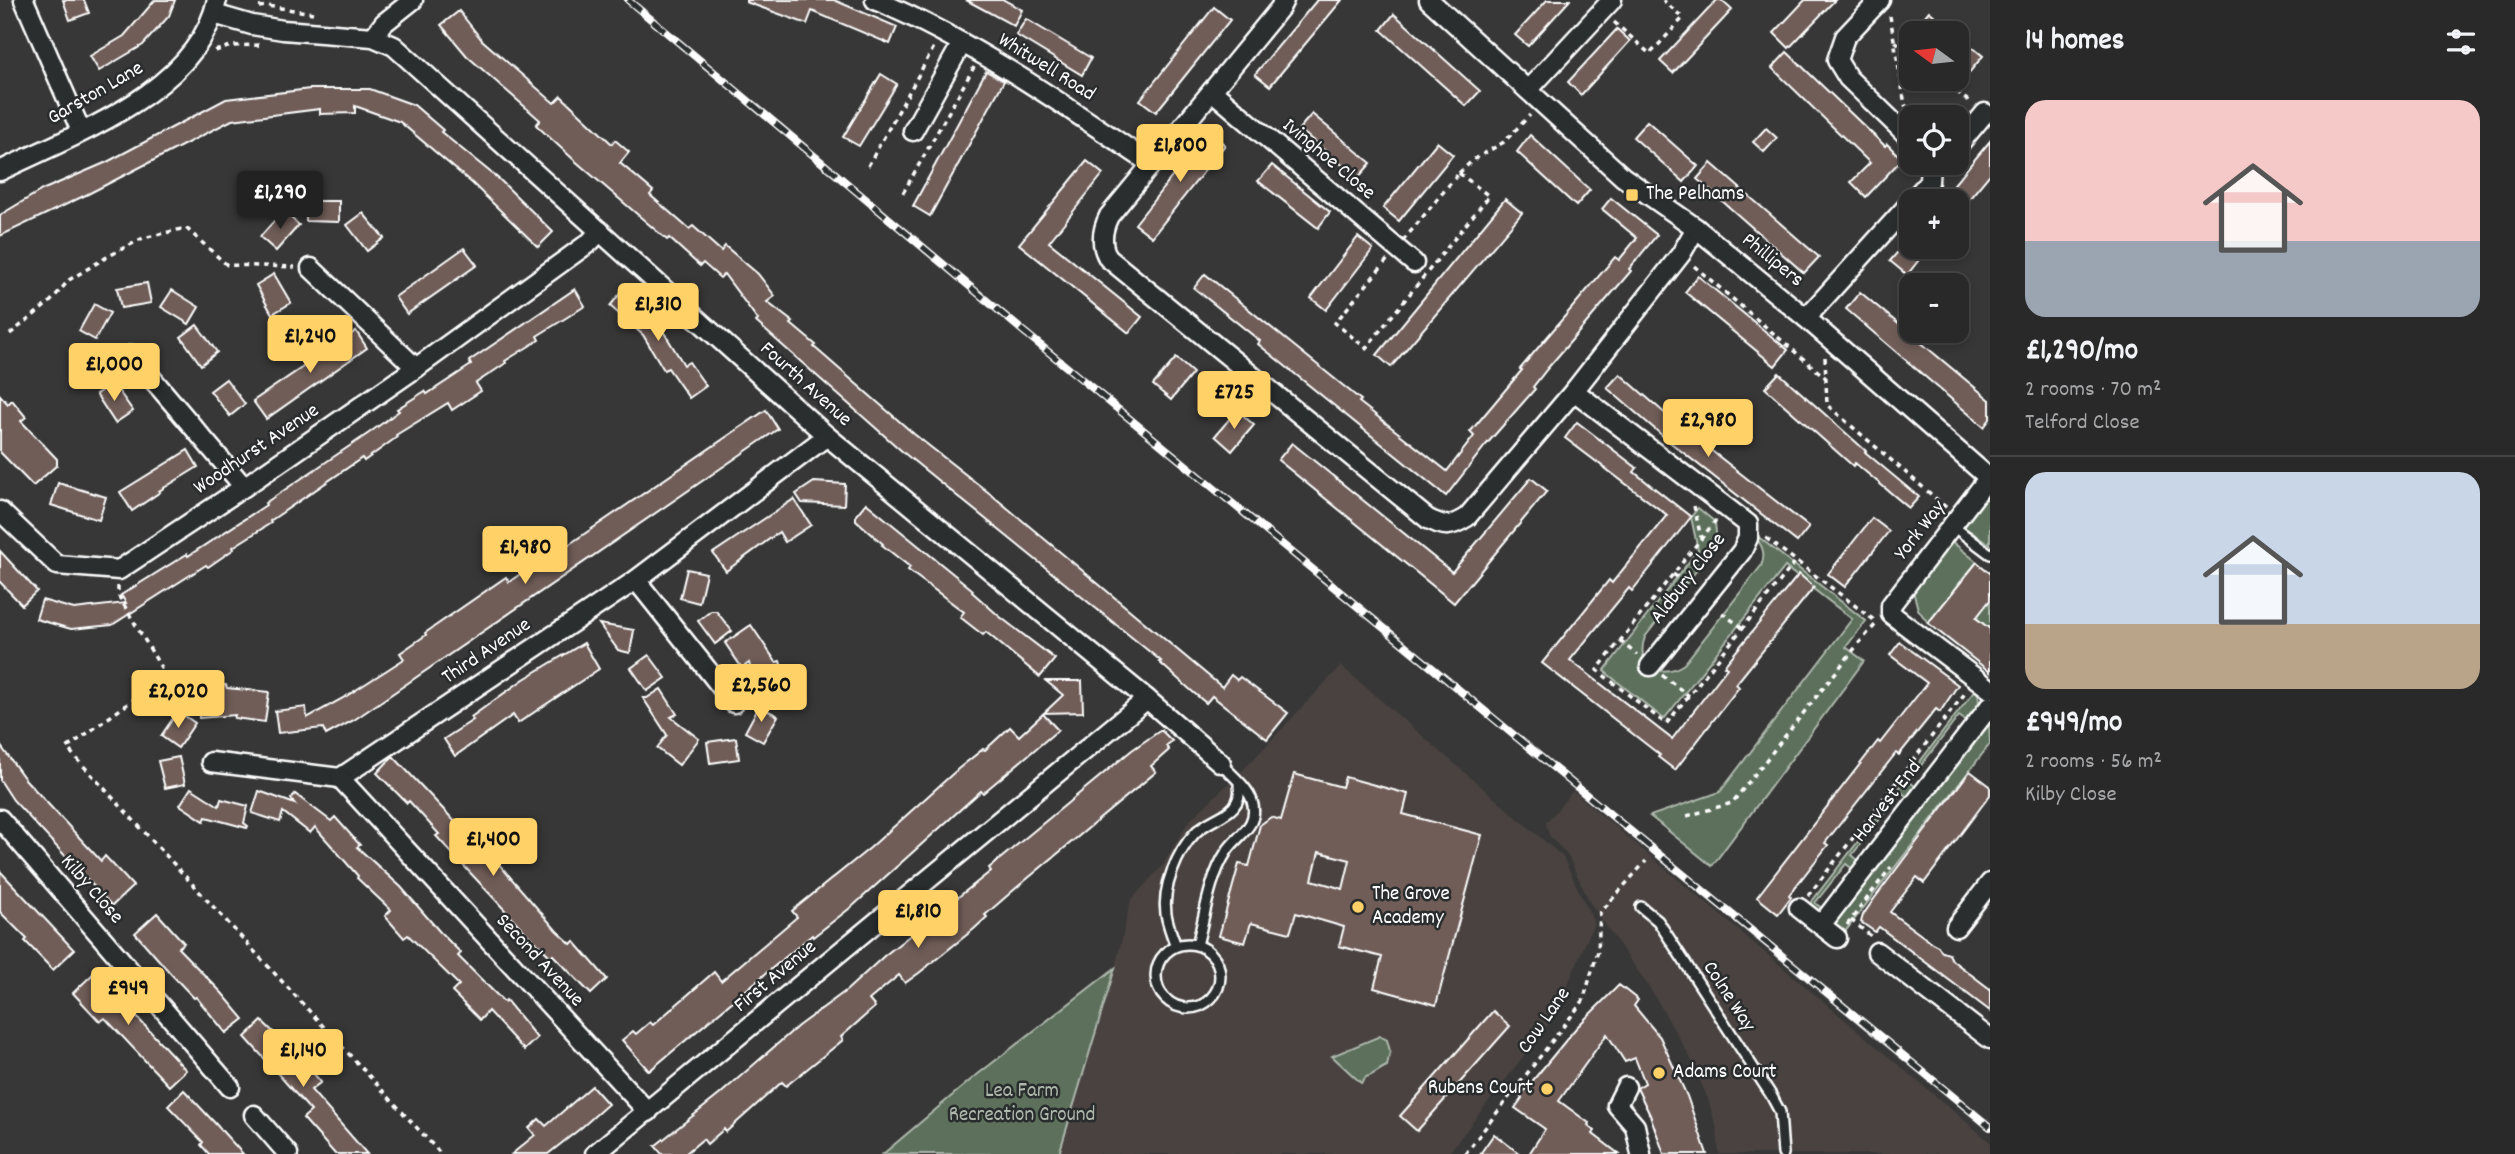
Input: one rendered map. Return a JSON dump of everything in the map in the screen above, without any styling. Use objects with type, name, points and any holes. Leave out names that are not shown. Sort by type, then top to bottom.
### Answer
[{"type":"street","points":[[24,0],[81,131]]},
{"type":"street","points":[[373,37],[384,23],[413,0]]},
{"type":"street","name":"Whitwell Road","points":[[876,0],[981,54],[1072,110],[1151,164]]},
{"type":"street","points":[[1284,0],[1109,216],[1104,226],[1103,248],[1108,258],[1428,519],[1445,526],[1467,517],[1574,391],[1681,254],[1696,228]]},
{"type":"street","name":"Phillipers","points":[[1429,0],[1623,177],[1696,228],[1806,317],[1989,477]]},
{"type":"street","points":[[1535,96],[1607,6]]},
{"type":"street","name":"Garston Lane","points":[[0,171],[81,131],[155,89],[193,50],[216,7]]},
{"type":"street","name":"Fourth Avenue","points":[[216,7],[252,25],[373,37],[394,46],[827,436],[1221,763]]},
{"type":"street","points":[[1885,7],[1845,37],[1837,60],[1848,78],[1899,127]]},
{"type":"street","points":[[913,131],[962,43]]},
{"type":"street","name":"Ivinghoe Close","points":[[1212,91],[1414,263]]},
{"type":"street","points":[[1969,132],[1984,113]]},
{"type":"street","points":[[1929,175],[1929,182]]},
{"type":"street","points":[[1923,189],[1935,175]]},
{"type":"street","points":[[1806,317],[1899,216]]},
{"type":"street","name":"Woodhurst Avenue","points":[[119,570],[416,368],[590,242],[600,231]]},
{"type":"street","points":[[311,268],[416,368]]},
{"type":"street","points":[[132,355],[244,487]]},
{"type":"street","name":"Aldbury Close","points":[[1574,391],[1748,524],[1748,538],[1742,551],[1650,666]]},
{"type":"street","name":"Third Avenue","points":[[340,778],[636,580],[827,436]]},
{"type":"street","name":"York Way","points":[[1884,618],[1891,605],[1989,477]]},
{"type":"street","points":[[0,511],[57,565],[119,570]]},
{"type":"street","points":[[636,580],[734,703]]},
{"type":"street","points":[[1884,618],[1983,684]]},
{"type":"street","name":"First Avenue","points":[[595,1154],[1147,699]]},
{"type":"street","name":"Harvest End","points":[[1821,925],[1990,706]]},
{"type":"street","points":[[211,762],[340,778]]},
{"type":"street","name":"Second Avenue","points":[[340,778],[648,1112]]},
{"type":"street","name":"Kilby Close","points":[[0,819],[230,1087]]},
{"type":"street","points":[[1956,927],[1990,883]]},
{"type":"street","points":[[1799,908],[1837,938]]},
{"type":"street","points":[[1877,951],[1990,1039]]},
{"type":"street","points":[[1626,1087],[1617,1105],[1635,1126],[1641,1154]]},
{"type":"street","points":[[254,1115],[288,1154]]},
{"type":"lane","points":[[1956,522],[1990,554]]},
{"type":"lane","points":[[1197,945],[1218,870],[1228,850],[1243,836],[1252,816],[1252,800],[1221,763]]},
{"type":"lane","points":[[1176,946],[1166,912],[1166,902],[1176,863],[1182,849],[1195,833],[1233,809],[1240,794],[1239,783]]},
{"type":"lane","name":"Colne Way","points":[[1641,907],[1658,922],[1771,1095],[1780,1112],[1783,1154]]},
{"type":"lane","points":[[1186,943],[1197,945],[1207,949],[1219,966],[1219,986],[1207,1003],[1186,1009],[1175,1006],[1159,992],[1156,971],[1160,960],[1176,946],[1186,943]]},
{"type":"path","points":[[1607,6],[1650,54],[1683,18],[1663,0]]},
{"type":"path","points":[[255,8],[267,6],[316,13]]},
{"type":"path","points":[[1885,7],[1894,40],[1905,105]]},
{"type":"path","points":[[868,166],[942,33]]},
{"type":"path","points":[[1894,40],[1899,44]]},
{"type":"path","points":[[208,59],[216,50],[231,46],[248,46]]},
{"type":"path","points":[[903,193],[981,54]]},
{"type":"path","points":[[1956,91],[1984,113]]},
{"type":"path","points":[[1459,173],[1473,160],[1504,142],[1535,96]]},
{"type":"path","points":[[10,334],[50,302],[69,280],[143,238],[186,228],[227,264],[311,268]]},
{"type":"path","points":[[1681,254],[1826,378]]},
{"type":"path","points":[[1833,342],[1825,352],[1827,405],[1956,522]]},
{"type":"path","points":[[1689,479],[1701,538]]},
{"type":"path","points":[[1686,816],[1732,803],[1859,643],[1884,618],[1748,524]]},
{"type":"path","points":[[119,570],[118,596],[166,676],[67,748],[442,1154]]},
{"type":"path","points":[[1673,574],[1686,583]]},
{"type":"path","points":[[1722,613],[1743,628]]},
{"type":"path","points":[[1799,908],[1876,809],[1983,684]]},
{"type":"path","points":[[1876,809],[1884,815]]},
{"type":"path","name":"Cow Lane","points":[[1465,1154],[1583,1001],[1598,951],[1600,914],[1646,861]]},
{"type":"path","points":[[1828,872],[1835,877]]},
{"type":"shaded area","name":"The Grove Academy","points":[[1341,666],[1563,857],[1594,923],[1554,1017],[1448,1154],[1059,1154],[1115,968],[1131,900],[1163,865],[1188,822],[1247,766]]},
{"type":"shaded area","points":[[1573,791],[1990,1142],[1990,1154],[1719,1154],[1717,1130],[1708,1099],[1690,1057],[1651,990],[1590,903],[1568,856],[1549,835],[1546,823]]},
{"type":"green space","points":[[1990,490],[1990,544],[1962,526]]},
{"type":"green space","points":[[1698,508],[1715,522],[1717,544],[1645,637],[1643,656],[1646,663],[1667,671],[1684,664],[1761,566],[1762,548],[1752,532],[1866,621],[1846,647],[1864,661],[1712,866],[1650,816],[1720,792],[1852,619],[1785,567],[1664,719],[1604,671],[1698,550],[1691,517]]},
{"type":"green space","points":[[1951,541],[1977,562],[1928,623],[1918,609],[1913,591]]},
{"type":"green space","points":[[1990,600],[1990,629],[1976,618]]},
{"type":"green space","points":[[1976,689],[1979,702],[1969,723],[1959,716],[1909,781],[1917,788],[1909,798],[1901,792],[1852,855],[1860,862],[1854,870],[1846,864],[1815,903],[1824,910],[1821,914],[1809,905]]},
{"type":"green space","points":[[1989,721],[1990,744],[1844,933],[1832,924]]},
{"type":"green space","name":"Lea Farm Recreation Ground","points":[[1115,968],[1059,1154],[883,1154],[973,1078]]},
{"type":"green space","points":[[1380,1036],[1387,1040],[1390,1051],[1387,1066],[1366,1077],[1361,1083],[1332,1056]]},
{"type":"building","points":[[63,0],[84,0],[89,13],[70,20]]},
{"type":"building","points":[[155,0],[175,0],[169,16],[143,45],[99,71],[90,56],[124,36]]},
{"type":"building","points":[[746,0],[834,0],[897,27],[890,44],[812,11],[807,24]]},
{"type":"building","points":[[966,0],[1004,0],[1022,10],[1014,26]]},
{"type":"building","points":[[1317,0],[1342,0],[1270,86],[1255,74]]},
{"type":"building","points":[[1547,0],[1570,0],[1528,46],[1515,35]]},
{"type":"building","points":[[1717,0],[1721,0],[1732,10],[1673,73],[1660,61]]},
{"type":"building","points":[[1805,0],[1835,0],[1789,48],[1774,33]]},
{"type":"building","points":[[1214,7],[1230,20],[1156,112],[1140,100]]},
{"type":"building","points":[[459,11],[482,40],[554,103],[561,96],[612,144],[615,140],[629,152],[620,163],[653,191],[650,195],[689,229],[693,226],[721,251],[725,246],[758,274],[775,296],[767,302],[793,322],[791,324],[816,345],[814,347],[914,434],[993,496],[1222,687],[1231,675],[1237,680],[1240,677],[1288,713],[1267,739],[1212,696],[1206,703],[1159,662],[1161,661],[904,453],[756,322],[758,320],[724,274],[720,278],[703,263],[700,266],[573,159],[536,125],[540,120],[467,56],[441,25]]},
{"type":"building","points":[[1929,11],[1941,21],[1921,21]]},
{"type":"building","points":[[1394,14],[1480,91],[1466,106],[1381,30]]},
{"type":"building","points":[[1026,19],[1091,58],[1082,75],[1016,35]]},
{"type":"building","points":[[1617,29],[1630,41],[1581,95],[1568,82]]},
{"type":"building","points":[[1969,45],[1983,56],[1969,73]]},
{"type":"building","points":[[1787,52],[1885,146],[1887,144],[1899,156],[1899,162],[1866,197],[1851,182],[1870,163],[1772,68]]},
{"type":"building","points":[[986,71],[1004,81],[930,216],[913,206]]},
{"type":"building","points":[[881,74],[897,84],[859,146],[843,137]]},
{"type":"building","points":[[310,89],[370,89],[414,105],[443,130],[441,132],[500,180],[553,232],[538,247],[473,184],[400,122],[355,106],[355,113],[320,114],[320,109],[232,120],[0,236],[0,215],[42,190],[107,162],[226,99]]},
{"type":"building","points":[[1312,114],[1371,163],[1358,178],[1299,129]]},
{"type":"building","points":[[1647,121],[1698,166],[1684,182],[1633,137]]},
{"type":"building","points":[[1766,128],[1777,138],[1764,152],[1753,142]]},
{"type":"building","points":[[1208,131],[1225,145],[1152,237],[1135,224]]},
{"type":"building","points":[[1530,135],[1590,190],[1576,206],[1517,152]]},
{"type":"building","points":[[1990,141],[1990,174],[1969,199],[1969,189],[1950,189],[1962,175],[1969,175],[1969,166]]},
{"type":"building","points":[[1437,142],[1453,155],[1399,221],[1383,208]]},
{"type":"building","points":[[1087,161],[1103,174],[1049,242],[1142,317],[1129,333],[1019,244]]},
{"type":"building","points":[[1711,163],[1819,257],[1804,273],[1697,179]]},
{"type":"building","points":[[1272,165],[1330,212],[1318,228],[1258,181]]},
{"type":"building","points":[[1611,198],[1657,235],[1629,269],[1631,271],[1547,369],[1533,387],[1535,389],[1446,496],[1258,344],[1260,341],[1194,288],[1205,274],[1447,471],[1474,436],[1470,432],[1522,370],[1520,369],[1615,257],[1619,260],[1637,238],[1602,209]]},
{"type":"building","points":[[1505,199],[1522,213],[1391,367],[1377,355]]},
{"type":"building","points":[[306,201],[339,201],[339,222],[306,221]]},
{"type":"building","points":[[283,211],[299,225],[276,251],[260,237]]},
{"type":"building","points":[[363,213],[384,238],[367,251],[347,225]]},
{"type":"building","points":[[1358,237],[1373,249],[1326,310],[1311,298]]},
{"type":"building","points":[[464,248],[477,265],[407,314],[395,297]]},
{"type":"building","points":[[1899,250],[1899,259],[1920,259],[1909,273],[1905,273],[1890,261]]},
{"type":"building","points":[[274,274],[291,303],[272,314],[256,285]]},
{"type":"building","points":[[1698,276],[1788,350],[1775,366],[1685,292]]},
{"type":"building","points":[[147,283],[151,303],[121,308],[117,288]]},
{"type":"building","points":[[575,289],[585,306],[537,336],[539,340],[476,383],[481,391],[452,410],[448,403],[396,435],[397,437],[364,461],[362,458],[208,567],[206,565],[112,625],[71,629],[36,619],[42,600],[74,609],[126,603],[121,595],[187,554],[188,556],[266,505],[265,503],[399,411],[397,409],[425,391],[427,394],[471,365],[469,361]]},
{"type":"building","points":[[172,290],[199,307],[189,324],[161,307]]},
{"type":"building","points":[[623,290],[655,318],[684,365],[689,362],[706,386],[689,398],[668,368],[664,370],[643,335],[610,306]]},
{"type":"building","points":[[1860,292],[1899,324],[1899,343],[1921,343],[1990,400],[1990,419],[1984,427],[1846,309]]},
{"type":"building","points":[[94,304],[110,313],[95,340],[79,331]]},
{"type":"building","points":[[197,325],[217,352],[201,365],[181,337]]},
{"type":"building","points":[[356,331],[367,348],[266,419],[253,401]]},
{"type":"building","points":[[92,351],[99,382],[79,386],[72,355]]},
{"type":"building","points":[[1176,358],[1193,373],[1171,400],[1153,385]]},
{"type":"building","points":[[1779,373],[1865,452],[1919,497],[1909,508],[1855,463],[1853,466],[1765,388]]},
{"type":"building","points":[[1620,374],[1676,423],[1809,527],[1797,542],[1671,443],[1607,388]]},
{"type":"building","points":[[226,379],[245,404],[230,416],[210,391]]},
{"type":"building","points":[[113,383],[133,411],[115,423],[96,394]]},
{"type":"building","points":[[0,395],[8,404],[12,400],[26,417],[21,421],[57,459],[57,465],[33,486],[0,452]]},
{"type":"building","points":[[766,410],[778,429],[354,720],[326,735],[323,728],[278,733],[275,711],[306,707],[307,718],[345,697],[404,659],[400,653],[506,577],[509,582],[541,559],[542,561],[571,543]]},
{"type":"building","points":[[1237,410],[1254,425],[1232,451],[1215,436]]},
{"type":"building","points":[[1577,422],[1637,468],[1634,472],[1691,517],[1632,591],[1629,588],[1570,660],[1672,739],[1727,668],[1724,666],[1799,574],[1814,587],[1736,684],[1739,687],[1675,770],[1658,757],[1660,755],[1542,663],[1609,580],[1612,583],[1667,515],[1565,438]]},
{"type":"building","points":[[1292,443],[1452,572],[1531,478],[1547,491],[1454,603],[1278,460]]},
{"type":"building","points":[[188,450],[198,467],[132,511],[120,492]]},
{"type":"building","points":[[814,482],[845,484],[844,505],[802,503],[796,494]]},
{"type":"building","points":[[58,483],[106,497],[99,520],[51,505]]},
{"type":"building","points":[[794,499],[811,525],[785,542],[779,532],[726,571],[713,553]]},
{"type":"building","points":[[866,503],[973,590],[972,592],[999,616],[1055,659],[1040,677],[986,632],[983,635],[960,617],[964,612],[908,570],[910,567],[856,520],[856,515]]},
{"type":"building","points":[[1872,518],[1889,531],[1845,587],[1828,574]]},
{"type":"building","points":[[0,551],[37,591],[22,605],[0,582]]},
{"type":"building","points":[[1977,562],[1990,573],[1990,600],[1976,618],[1990,629],[1990,672],[1928,623]]},
{"type":"building","points":[[687,569],[706,573],[699,603],[680,598]]},
{"type":"building","points":[[711,611],[716,611],[732,631],[715,644],[698,621]]},
{"type":"building","points":[[599,624],[634,630],[630,653],[618,650]]},
{"type":"building","points":[[751,625],[776,662],[780,661],[788,689],[764,697],[774,679],[755,684],[749,663],[742,668],[725,643]]},
{"type":"building","points":[[1900,642],[1958,685],[1940,712],[1936,709],[1899,755],[1896,753],[1825,843],[1828,845],[1789,895],[1791,897],[1778,914],[1757,897],[1878,741],[1880,743],[1927,683],[1890,655]]},
{"type":"building","points":[[584,643],[599,669],[518,723],[513,715],[455,756],[444,739],[473,720],[471,717],[524,679]]},
{"type":"building","points":[[649,655],[666,678],[647,691],[631,668]]},
{"type":"building","points":[[1046,681],[1082,681],[1083,712],[1044,713],[1063,695]]},
{"type":"building","points":[[226,685],[227,688],[269,692],[265,722],[234,718],[235,715],[199,718],[197,688]]},
{"type":"building","points":[[661,689],[677,714],[671,717],[699,739],[679,765],[657,748],[667,735],[643,698]]},
{"type":"building","points":[[759,706],[778,716],[763,742],[745,732]]},
{"type":"building","points":[[178,711],[195,723],[178,748],[161,736]]},
{"type":"building","points":[[1043,714],[1058,730],[983,793],[981,791],[854,905],[813,937],[812,935],[649,1071],[622,1040],[633,1031],[636,1034],[650,1022],[653,1025],[714,972],[721,981],[797,917],[792,911],[870,848],[958,769],[985,750],[1010,727],[1019,736]]},
{"type":"building","points":[[1161,730],[1172,741],[1166,746],[1169,750],[1151,766],[1156,772],[919,973],[905,983],[899,975],[869,1000],[875,1007],[841,1037],[843,1040],[786,1086],[782,1082],[726,1132],[724,1129],[707,1144],[703,1139],[685,1154],[662,1154],[655,1146],[798,1026],[847,990],[884,956],[991,871],[989,868],[1132,750]]},
{"type":"building","points":[[736,738],[739,759],[710,763],[707,742]]},
{"type":"building","points":[[0,745],[25,779],[101,861],[105,856],[133,886],[112,906],[13,800],[0,780]]},
{"type":"building","points":[[393,756],[475,843],[498,863],[556,930],[571,944],[574,941],[607,979],[591,994],[553,955],[551,957],[528,935],[436,836],[439,834],[409,801],[407,803],[377,773]]},
{"type":"building","points":[[179,757],[185,784],[165,788],[158,761]]},
{"type":"building","points":[[1970,771],[1990,786],[1990,795],[1924,883],[1917,877],[1890,912],[1938,946],[1942,952],[1949,954],[1952,960],[1990,989],[1990,1011],[1879,927],[1875,932],[1861,922],[1874,899]]},
{"type":"building","points":[[1294,774],[1342,787],[1345,777],[1408,794],[1403,814],[1482,835],[1436,1005],[1374,988],[1382,957],[1339,946],[1344,927],[1296,913],[1290,933],[1251,923],[1245,943],[1219,936],[1239,864],[1249,866],[1260,825],[1271,817],[1281,820]],"holes":[[[1319,852],[1350,860],[1343,889],[1312,880]]]},
{"type":"building","points":[[191,788],[219,806],[221,799],[248,806],[244,823],[247,828],[206,817],[204,821],[180,805]]},
{"type":"building","points":[[259,791],[295,804],[291,799],[295,794],[331,821],[335,817],[360,845],[357,847],[401,887],[461,953],[458,956],[504,1002],[506,1000],[537,1038],[524,1050],[488,1011],[480,1020],[452,992],[459,985],[408,935],[404,938],[385,916],[391,910],[357,878],[315,827],[310,833],[283,812],[280,822],[252,813]]},
{"type":"building","points":[[0,871],[74,950],[53,970],[0,912]]},
{"type":"building","points":[[157,913],[184,943],[178,948],[244,1019],[226,1033],[135,933]]},
{"type":"building","points":[[95,972],[186,1070],[169,1086],[105,1018],[100,1022],[73,993]]},
{"type":"building","points":[[1619,985],[1638,1000],[1634,1006],[1660,1037],[1687,1096],[1707,1154],[1664,1154],[1637,1088],[1645,1083],[1635,1058],[1625,1062],[1607,1034],[1559,1101],[1589,1123],[1595,1131],[1593,1134],[1619,1154],[1529,1154],[1545,1129],[1515,1108],[1522,1098],[1520,1096],[1576,1028]]},
{"type":"building","points":[[1493,1011],[1510,1026],[1417,1131],[1400,1116]]},
{"type":"building","points":[[262,1021],[321,1082],[311,1090],[367,1154],[335,1154],[303,1118],[311,1111],[245,1037]]},
{"type":"building","points":[[592,1086],[608,1104],[581,1128],[548,1154],[512,1154],[535,1135],[529,1128],[539,1119],[546,1126]]},
{"type":"building","points":[[184,1090],[243,1154],[209,1154],[201,1145],[203,1142],[168,1106]]},
{"type":"building","points":[[1494,1134],[1520,1154],[1480,1154]]},
{"type":"railway","points":[[628,0],[1023,331],[1990,1127]]},
{"type":"place","name":"The Pelhams","points":[[1632,195]]},
{"type":"place","name":"The Grove Academy","points":[[1358,907]]},
{"type":"place","name":"Adams Court","points":[[1659,1073]]},
{"type":"place","name":"Rubens Court","points":[[1547,1089]]}]
